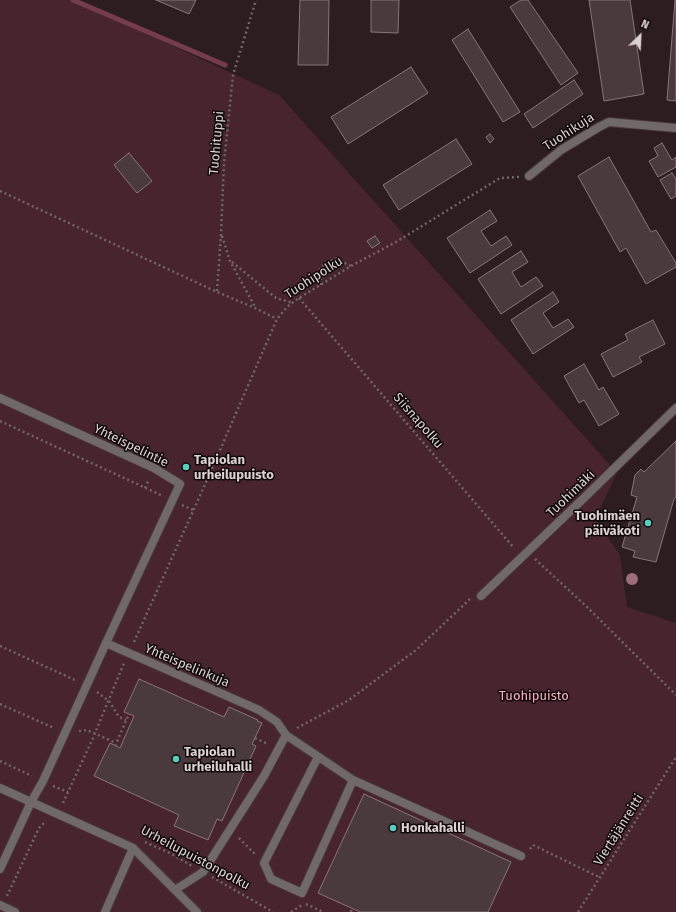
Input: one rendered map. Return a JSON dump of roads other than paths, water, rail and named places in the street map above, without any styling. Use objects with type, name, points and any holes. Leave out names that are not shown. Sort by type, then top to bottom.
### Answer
[{"type":"street","name":"Tuohikuja","points":[[529,176],[561,150],[608,122],[676,128]]},
{"type":"street","name":"Yhteispelintie","points":[[0,398],[154,468],[180,484],[65,734],[0,869]]},
{"type":"street","name":"Tuohimäki","points":[[481,596],[676,408]]},
{"type":"street","name":"Yhteispelinkuja","points":[[106,643],[259,710],[277,722],[286,735],[353,780],[521,856]]},
{"type":"street","points":[[175,890],[203,872],[264,776],[286,735]]},
{"type":"street","points":[[318,757],[264,863],[271,879],[302,893],[353,780]]},
{"type":"street","points":[[0,788],[133,848],[197,912]]},
{"type":"street","points":[[105,912],[133,848]]},
{"type":"street","points":[[1,906],[15,912]]},
{"type":"waterway","points":[[73,0],[225,65]]},
{"type":"place","name":"Tapiolan urheilupuisto","points":[[186,467]]},
{"type":"place","name":"Tuohimäen päiväkoti","points":[[648,523]]},
{"type":"place","name":"Tapiolan urheiluhalli","points":[[176,759]]},
{"type":"place","name":"Honkahalli","points":[[393,828]]},
{"type":"park label","name":"Tuohipuisto","points":[[534,696]]}]
